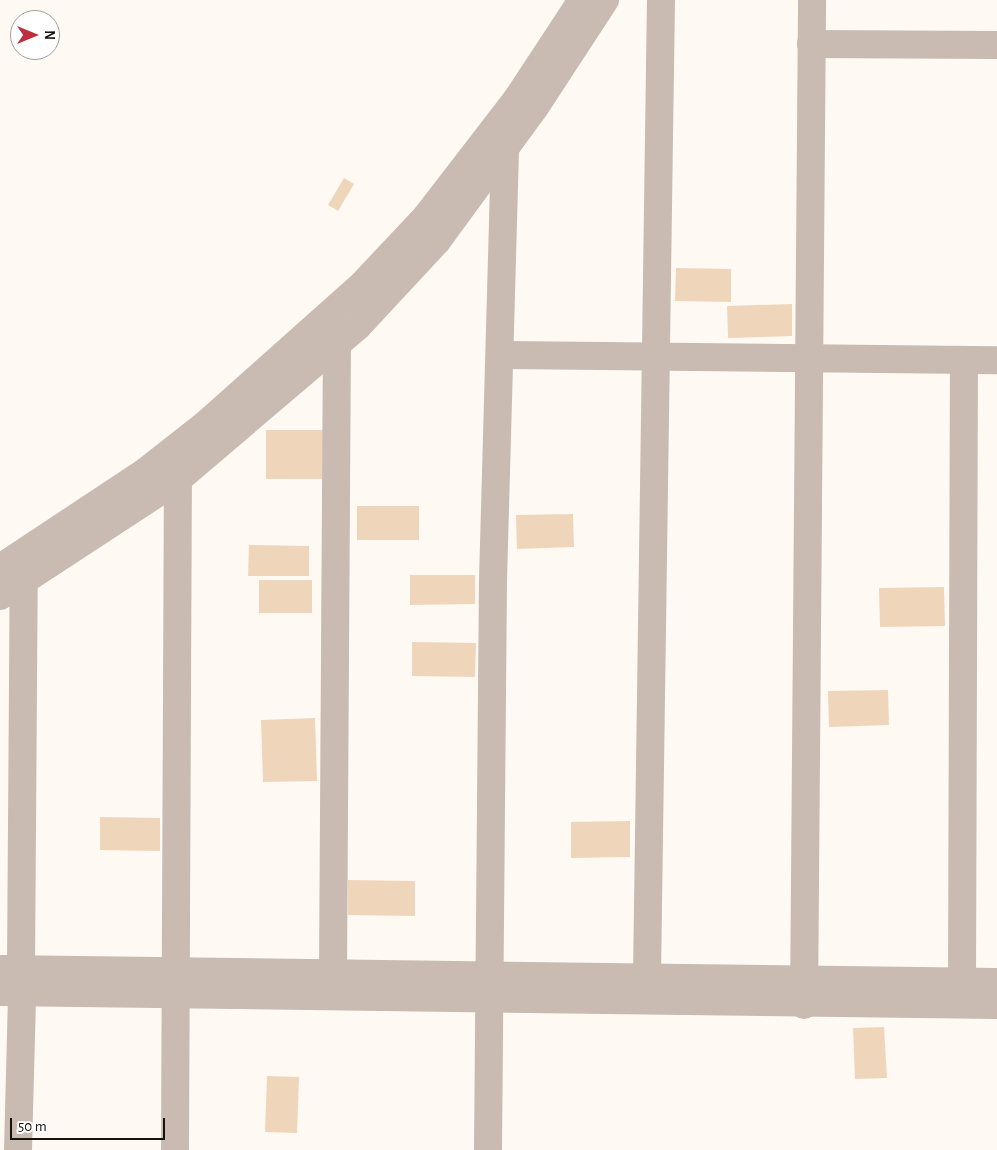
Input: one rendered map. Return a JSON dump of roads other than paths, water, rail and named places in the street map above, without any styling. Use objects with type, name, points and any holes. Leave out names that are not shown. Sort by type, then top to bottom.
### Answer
[{"type":"street","points":[[0,568],[179,446],[314,332],[426,216],[517,99],[582,0]]},
{"type":"street","points":[[0,596],[177,480],[337,344],[437,241],[505,149],[605,0]]},
{"type":"street","points":[[646,976],[661,0]]},
{"type":"street","points":[[804,992],[812,0]]},
{"type":"street","points":[[812,44],[997,45]]},
{"type":"street","points":[[488,1150],[488,988],[505,149]]},
{"type":"street","points":[[333,973],[337,344]]},
{"type":"street","points":[[500,355],[656,355],[997,360]]},
{"type":"street","points":[[962,981],[964,361]]},
{"type":"street","points":[[175,1150],[177,480],[179,446]]},
{"type":"street","points":[[18,1150],[11,980],[11,814],[24,582]]},
{"type":"street","points":[[176,983],[333,973],[488,988],[646,976],[804,992],[997,1005]]},
{"type":"street","points":[[11,980],[804,992],[962,981],[997,982]]}]
